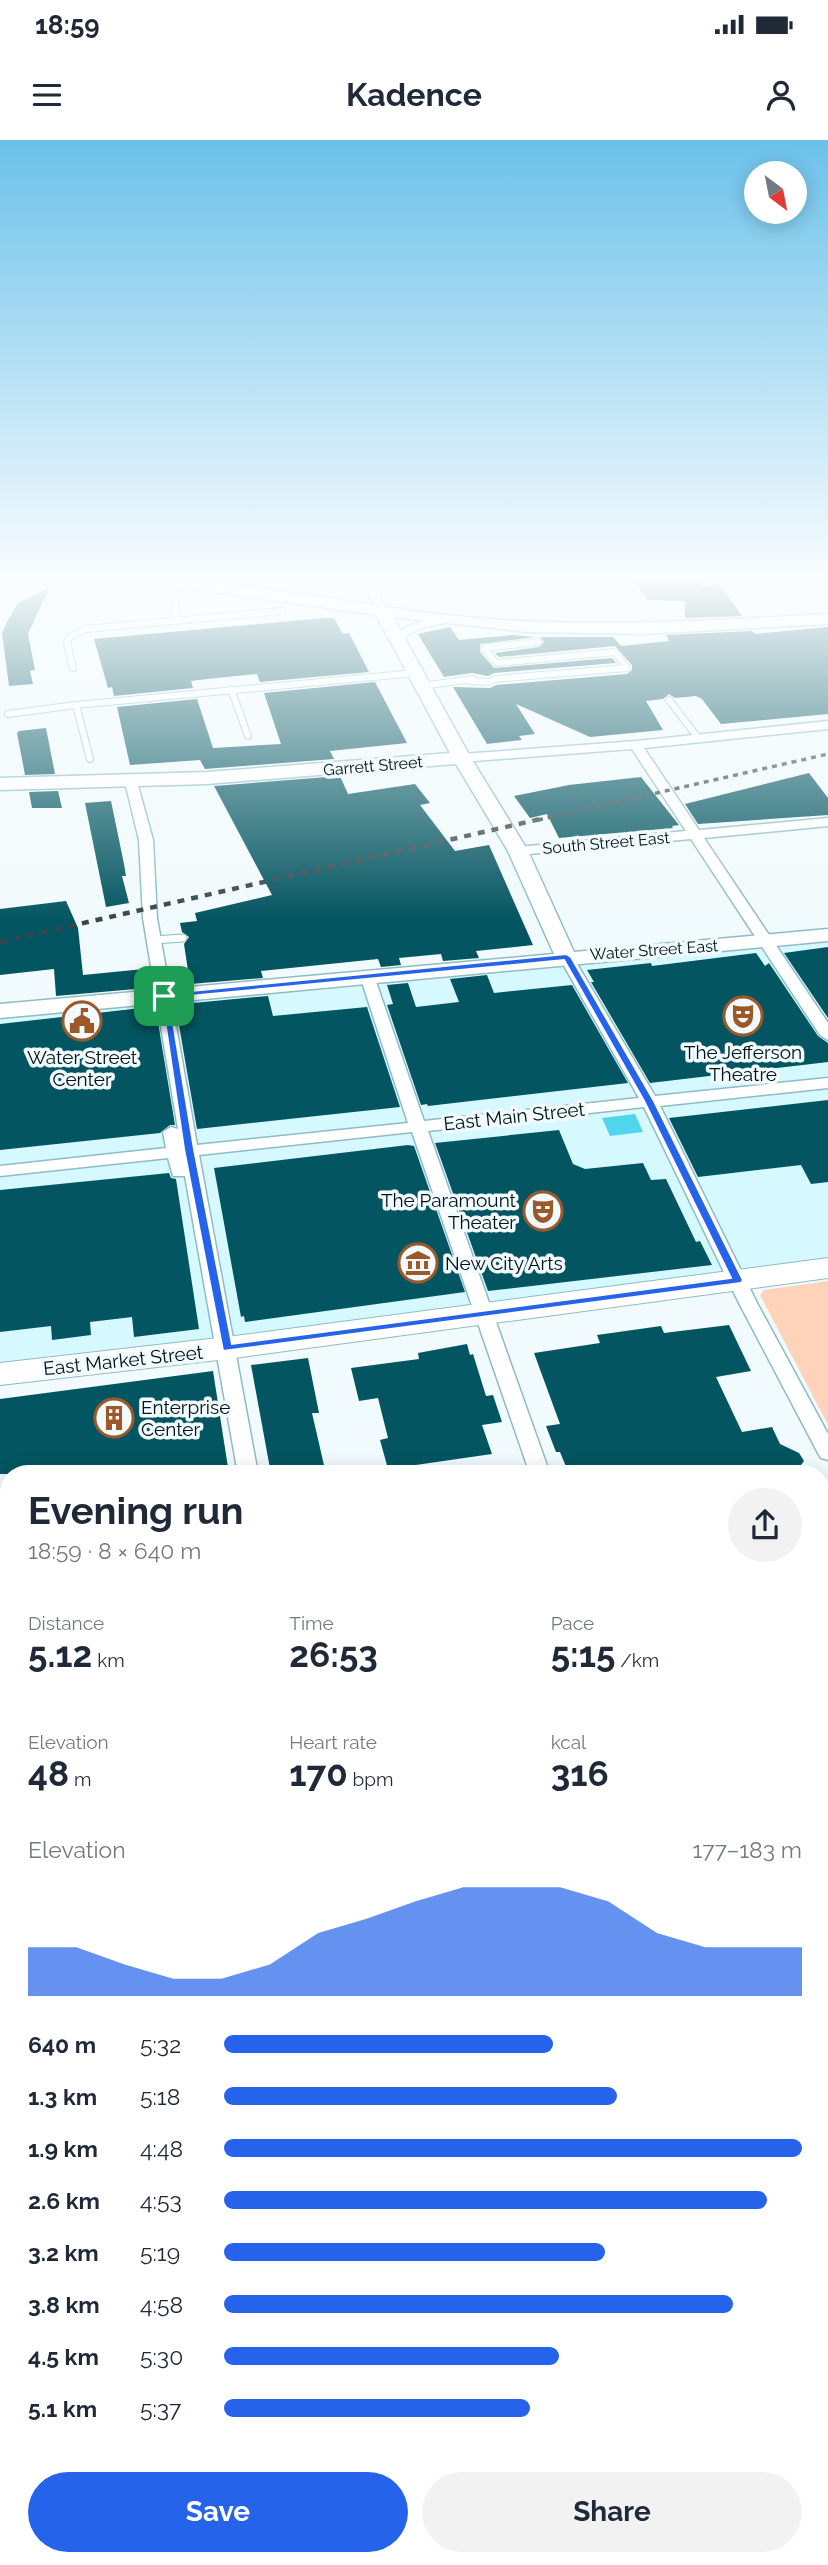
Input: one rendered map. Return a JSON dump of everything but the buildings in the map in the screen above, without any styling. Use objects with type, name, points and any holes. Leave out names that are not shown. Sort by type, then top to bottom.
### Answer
[{"type":"main road","name":"East Market Street","points":[[0,1374],[227,1348],[828,1268]]},
{"type":"street","points":[[426,694],[519,851],[566,957],[649,1101],[737,1280],[828,1453]]},
{"type":"street","name":"Garrett Street","points":[[0,784],[131,782],[636,745],[828,725]]},
{"type":"street","points":[[636,745],[828,1035]]},
{"type":"street","points":[[131,782],[146,840],[150,879],[148,904],[187,1149],[227,1348],[246,1465]]},
{"type":"street","name":"South Street East","points":[[519,851],[828,822]]},
{"type":"street","name":"Water Street East","points":[[0,1011],[828,935]]},
{"type":"street","points":[[367,976],[481,1314],[537,1465]]},
{"type":"street","name":"East Main Street","points":[[0,1171],[187,1149],[828,1083]]},
{"type":"street","points":[[178,1172],[196,1130]]},
{"type":"street","points":[[171,1132],[203,1169]]},
{"type":"lane","points":[[9,714],[181,694]]},
{"type":"lane","points":[[233,694],[248,736]]},
{"type":"lane","points":[[669,700],[698,738]]},
{"type":"lane","points":[[76,705],[90,760]]},
{"type":"lane","points":[[155,940],[183,937]]},
{"type":"shaded area","points":[[828,935],[828,1268],[0,1374],[0,1017],[168,1004]]},
{"type":"shaded area","points":[[828,1281],[828,1425],[760,1295],[764,1290]]},
{"type":"water","points":[[635,1114],[643,1132],[610,1136],[602,1118]]},
{"type":"railway","points":[[538,820],[828,754]]},
{"type":"railway","points":[[0,942],[545,818]]},
{"type":"place","name":"The Jefferson Theatre","points":[[743,1016]]},
{"type":"place","name":"Water Street Center","points":[[82,1021]]},
{"type":"place","name":"The Paramount Theater","points":[[543,1211]]},
{"type":"place","name":"New City Arts","points":[[418,1263]]},
{"type":"place","name":"Enterprise Center","points":[[114,1418]]},
{"type":"route","points":[[566,957],[649,1101],[737,1280],[227,1348],[189,1149],[164,996],[566,957]]}]
